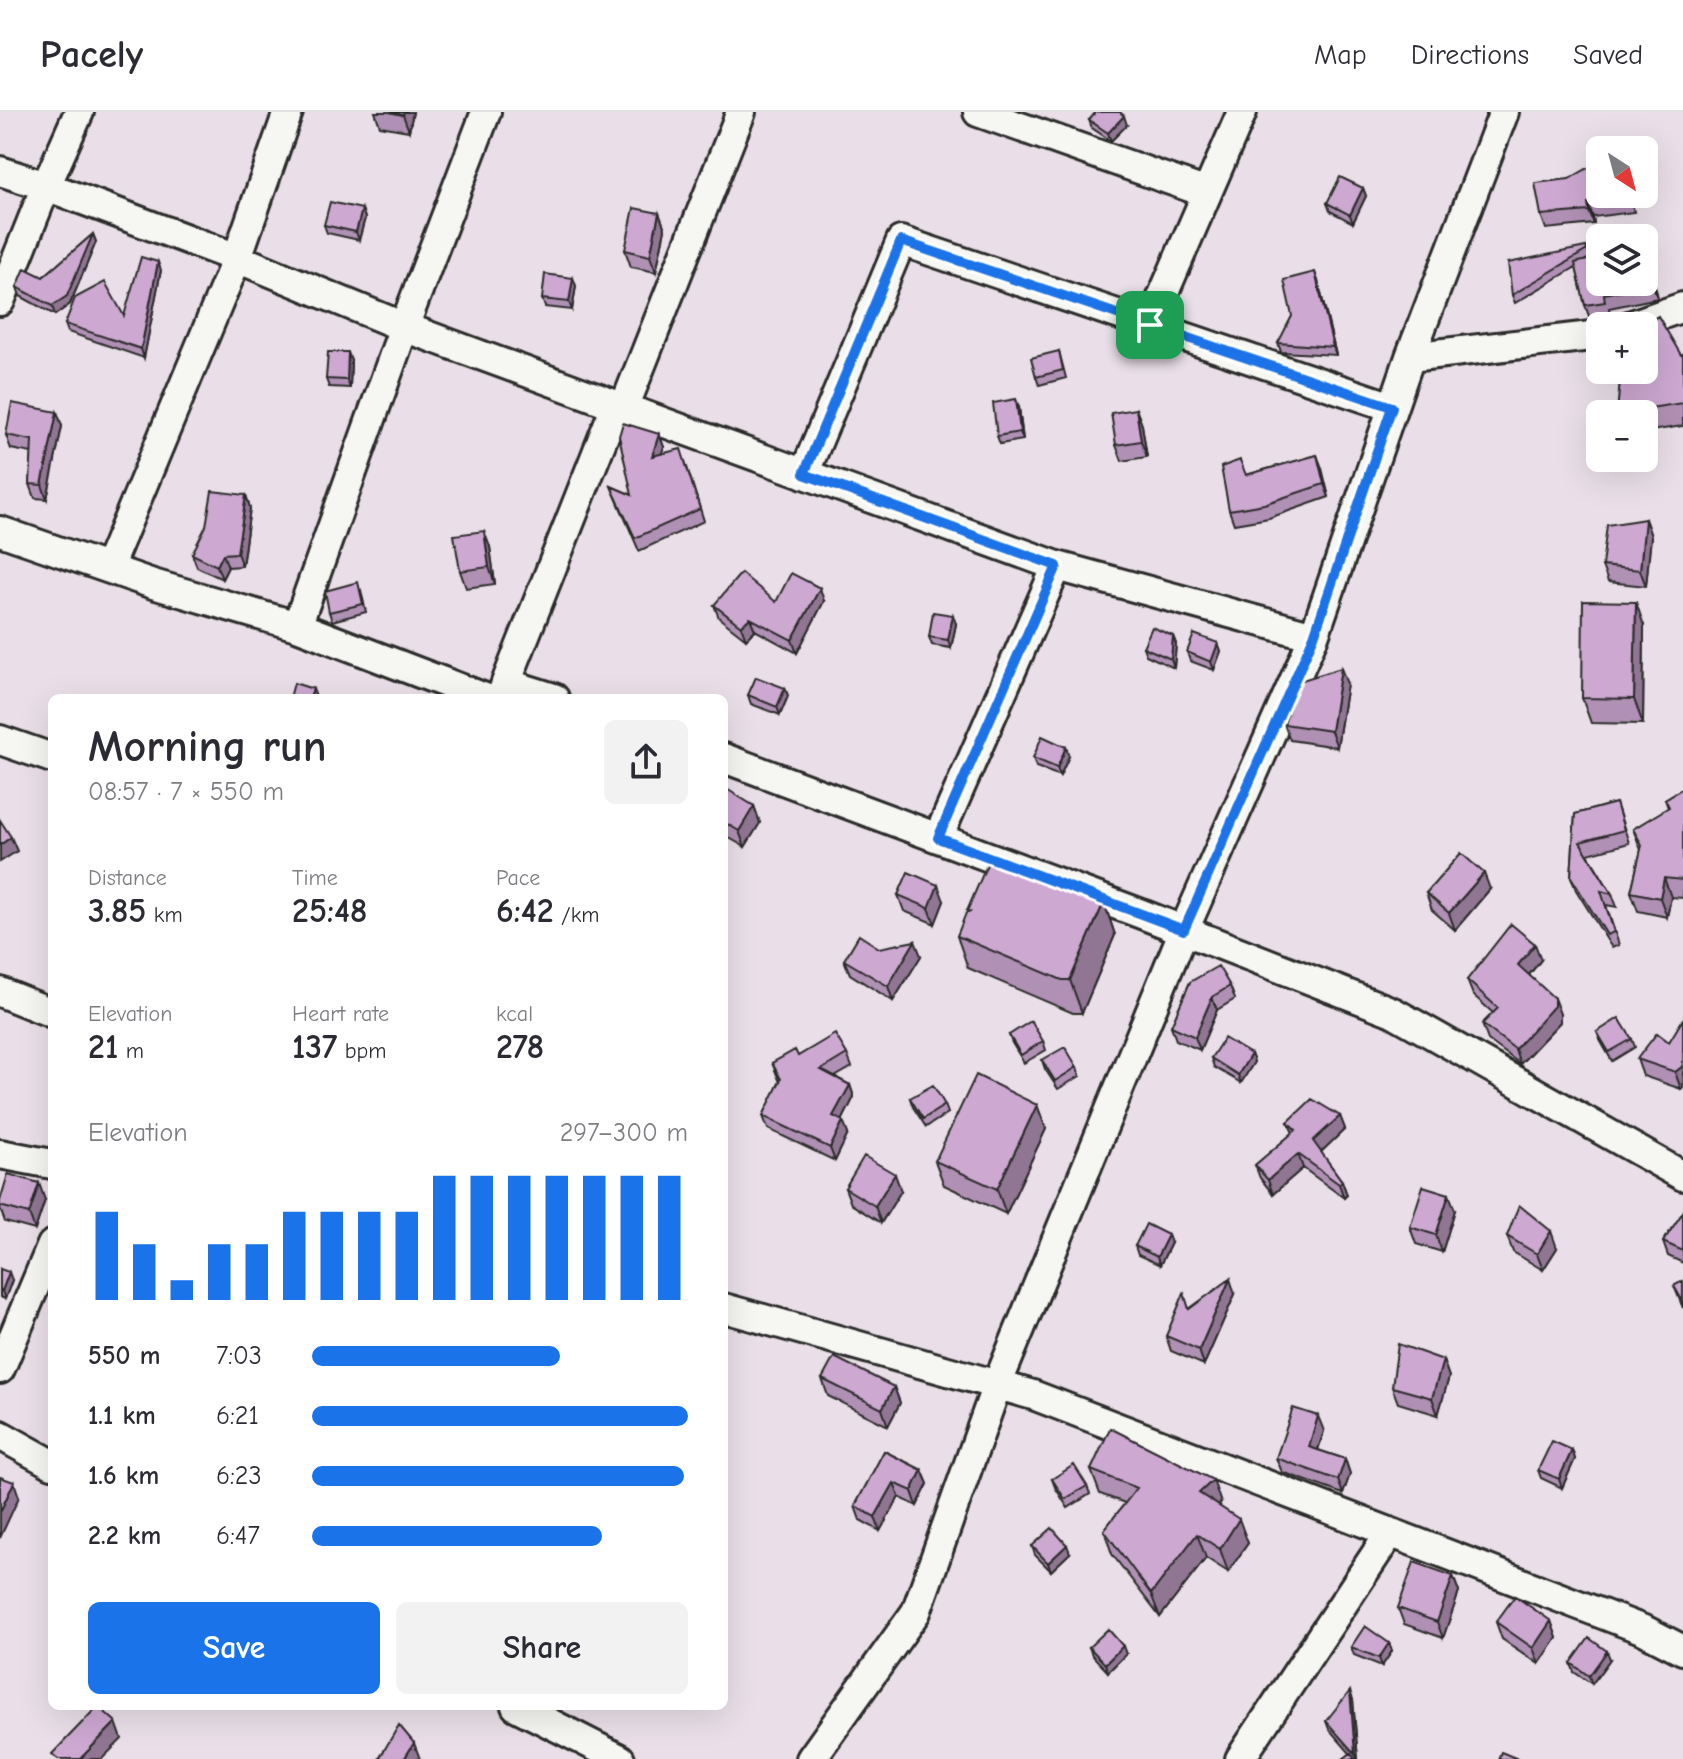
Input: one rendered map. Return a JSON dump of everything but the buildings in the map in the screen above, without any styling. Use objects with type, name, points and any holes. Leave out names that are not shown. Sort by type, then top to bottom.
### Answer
[{"type":"street","points":[[0,301],[79,112]]},
{"type":"street","points":[[108,568],[237,258],[288,112]]},
{"type":"street","points":[[297,626],[404,327],[486,112]]},
{"type":"street","points":[[0,531],[497,693],[620,407],[741,112]]},
{"type":"street","points":[[978,112],[1207,193]]},
{"type":"street","points":[[1150,325],[1242,112]]},
{"type":"street","points":[[811,1759],[916,1612],[997,1385],[1184,930],[1314,636],[1410,357],[1504,112]]},
{"type":"street","points":[[0,171],[237,258],[404,327],[1057,566],[1314,636]]},
{"type":"street","points":[[804,474],[901,241],[1392,407]]},
{"type":"street","points":[[1658,316],[1683,307]]},
{"type":"street","points":[[1410,357],[1586,337]]},
{"type":"street","points":[[938,838],[1057,566]]},
{"type":"street","points":[[0,740],[48,757]]},
{"type":"street","points":[[728,759],[1184,930],[1393,1012],[1683,1176]]},
{"type":"street","points":[[0,992],[48,1011]]},
{"type":"street","points":[[0,1154],[48,1163]]},
{"type":"street","points":[[0,1369],[48,1255]]},
{"type":"street","points":[[728,1309],[1033,1395],[1644,1630],[1683,1650]]},
{"type":"street","points":[[0,1435],[48,1462]]},
{"type":"street","points":[[1240,1759],[1390,1533]]},
{"type":"street","points":[[524,1710],[620,1759]]},
{"type":"route","points":[[901,241],[1150,325],[1392,407],[1314,636],[1184,930],[938,838],[1057,566],[804,474],[901,241]]}]
